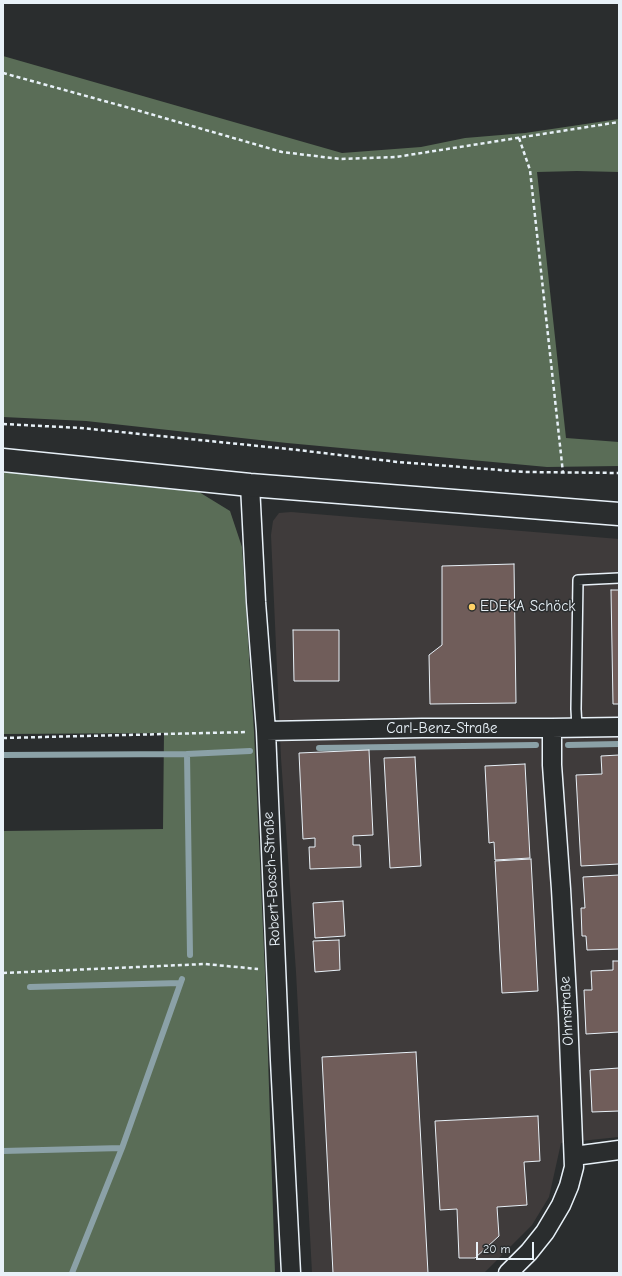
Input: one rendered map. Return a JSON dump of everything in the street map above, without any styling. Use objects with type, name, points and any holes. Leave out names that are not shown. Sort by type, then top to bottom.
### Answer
[{"type":"main road","points":[[3,460],[250,485],[619,514]]},
{"type":"street","name":"Robert-Bosch-Straße","points":[[250,485],[256,602],[266,732],[291,1273]]},
{"type":"street","name":"Carl-Benz-Straße","points":[[266,732],[422,728],[619,727]]},
{"type":"street","name":"Ohmstraße","points":[[508,1273],[529,1252],[545,1232],[561,1205],[571,1180],[574,1167],[562,897],[552,765],[552,728]]},
{"type":"street","points":[[574,1156],[619,1150]]},
{"type":"lane","points":[[577,728],[578,580],[619,578]]},
{"type":"path","points":[[3,73],[126,106],[282,152],[340,160],[396,157],[619,122]]},
{"type":"path","points":[[519,138],[530,170],[563,473]]},
{"type":"path","points":[[3,424],[81,428],[298,450],[398,462],[526,472],[619,473]]},
{"type":"path","points":[[3,738],[266,732]]},
{"type":"path","points":[[3,973],[205,964],[247,967],[276,972]]},
{"type":"shaded area","points":[[291,512],[619,539],[619,1137],[561,1143],[549,1197],[532,1225],[484,1273],[312,1273],[296,972],[281,758],[271,535],[273,521],[279,513]]},
{"type":"green space","points":[[3,56],[342,153],[421,147],[465,138],[525,133],[619,119],[619,172],[537,172],[566,438],[619,442],[619,466],[547,467],[287,443],[86,421],[3,417]]},
{"type":"green space","points":[[3,471],[199,492],[230,511],[242,547],[254,732],[266,995],[275,1273],[3,1273],[3,831],[163,829],[164,733],[3,734]]},
{"type":"building","points":[[514,564],[516,703],[430,704],[429,655],[442,645],[442,566]]},
{"type":"building","points":[[611,590],[619,590],[619,704],[613,704]]},
{"type":"building","points":[[293,630],[339,630],[339,681],[294,681]]},
{"type":"building","points":[[369,750],[373,835],[353,836],[353,845],[360,845],[361,867],[310,869],[309,847],[315,847],[315,838],[303,839],[299,753]]},
{"type":"building","points":[[619,755],[619,864],[581,866],[576,775],[602,774],[601,756]]},
{"type":"building","points":[[415,757],[421,866],[390,868],[384,758]]},
{"type":"building","points":[[525,764],[530,858],[495,860],[494,842],[489,843],[485,766]]},
{"type":"building","points":[[531,859],[538,991],[502,993],[495,861]]},
{"type":"building","points":[[619,875],[619,949],[587,950],[586,936],[582,936],[581,908],[585,908],[583,877]]},
{"type":"building","points":[[343,901],[345,936],[315,938],[313,903]]},
{"type":"building","points":[[339,940],[340,970],[315,972],[313,941]]},
{"type":"building","points":[[613,961],[619,961],[619,1032],[586,1034],[584,990],[592,990],[591,971],[613,970]]},
{"type":"building","points":[[416,1052],[428,1273],[333,1273],[322,1057]]},
{"type":"building","points":[[619,1068],[619,1111],[592,1112],[590,1070]]},
{"type":"building","points":[[538,1116],[540,1161],[524,1162],[527,1205],[497,1207],[499,1236],[475,1258],[459,1258],[457,1209],[440,1210],[435,1121]]},
{"type":"waterway","points":[[568,745],[619,744]]},
{"type":"waterway","points":[[319,748],[536,745]]},
{"type":"waterway","points":[[190,955],[187,754],[250,751]]},
{"type":"waterway","points":[[3,755],[187,754]]},
{"type":"waterway","points":[[3,1151],[122,1148],[182,979]]},
{"type":"waterway","points":[[30,987],[180,983]]},
{"type":"waterway","points":[[72,1273],[122,1148]]},
{"type":"place","name":"EDEKA Schöck","points":[[472,607]]}]
